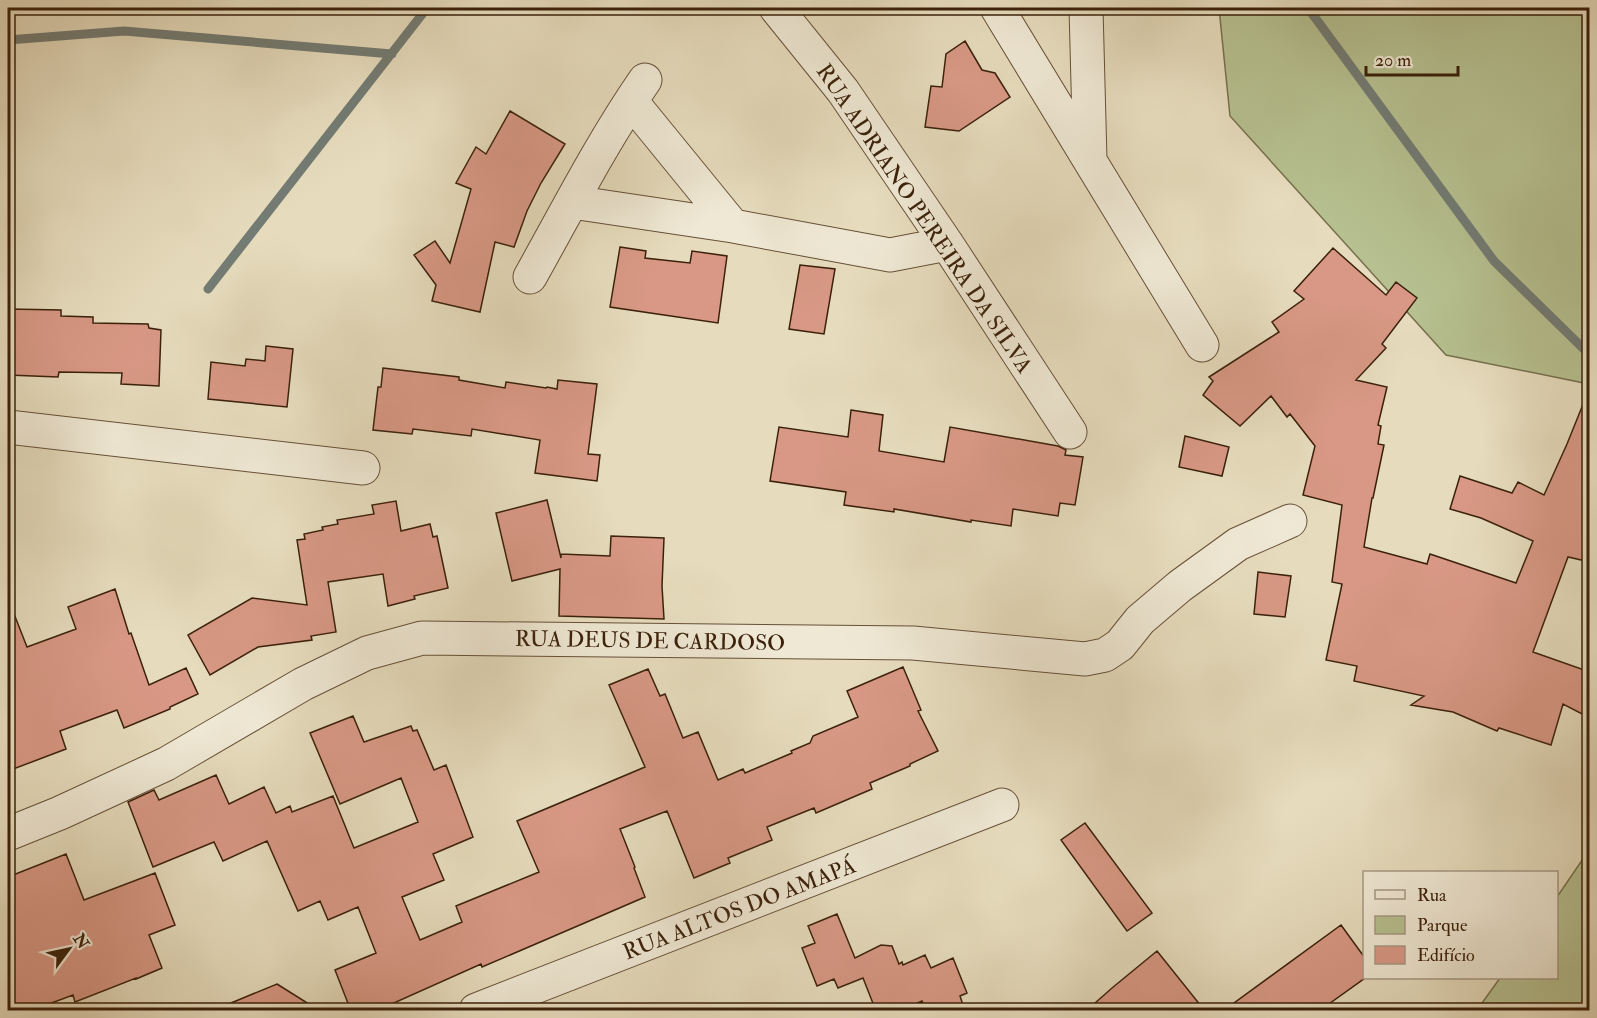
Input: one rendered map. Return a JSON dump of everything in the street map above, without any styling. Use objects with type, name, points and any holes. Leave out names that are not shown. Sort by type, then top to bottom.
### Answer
[{"type":"street","name":"RUA ADRIANO PEREIRA DA SILVA","points":[[776,8],[843,91],[1070,432]]},
{"type":"street","points":[[997,8],[1202,345]]},
{"type":"street","points":[[1086,8],[1090,162]]},
{"type":"street","points":[[530,277],[638,90],[734,226]]},
{"type":"street","points":[[572,202],[734,226],[890,255],[947,244]]},
{"type":"street","points":[[8,427],[363,468]]},
{"type":"street","name":"RUA DEUS DE CARDOSO","points":[[8,834],[119,787],[166,764],[303,684],[367,653],[422,638],[913,643],[1085,659],[1105,655],[1120,645],[1140,620],[1180,586],[1238,544],[1290,521]]},
{"type":"street","name":"RUA ALTOS DO AMAPÁ","points":[[476,1011],[1002,805]]},
{"type":"green space","points":[[1219,8],[1589,8],[1589,384],[1446,355],[1230,116]]},
{"type":"green space","points":[[1589,850],[1589,1010],[1477,1010],[1499,979],[1558,979],[1558,896]]},
{"type":"building","points":[[965,41],[982,70],[995,73],[1010,97],[959,131],[925,127],[931,86],[942,87],[946,54]]},
{"type":"building","points":[[510,111],[565,144],[527,211],[514,247],[495,242],[480,312],[432,301],[436,285],[414,255],[435,241],[450,263],[471,189],[456,183],[476,147],[486,154]]},
{"type":"building","points":[[620,247],[646,251],[645,258],[690,263],[692,251],[727,256],[718,323],[610,307]]},
{"type":"building","points":[[1333,248],[1386,295],[1396,282],[1417,298],[1382,344],[1386,348],[1356,380],[1387,387],[1378,425],[1381,426],[1378,444],[1384,445],[1364,547],[1427,564],[1430,554],[1516,583],[1533,541],[1481,518],[1450,509],[1460,476],[1512,493],[1518,482],[1544,495],[1588,392],[1590,392],[1590,562],[1568,557],[1533,652],[1590,672],[1590,718],[1563,704],[1551,745],[1499,728],[1497,731],[1453,712],[1411,705],[1424,696],[1354,681],[1357,666],[1326,660],[1342,584],[1332,582],[1342,505],[1303,495],[1315,446],[1290,414],[1287,417],[1271,396],[1240,426],[1203,395],[1213,381],[1209,377],[1279,332],[1272,322],[1304,299],[1294,291]]},
{"type":"building","points":[[800,265],[835,269],[824,334],[789,329]]},
{"type":"building","points":[[8,309],[61,310],[61,316],[93,317],[93,323],[148,324],[149,328],[161,330],[159,386],[121,384],[122,373],[59,372],[58,377],[8,375]]},
{"type":"building","points":[[266,346],[293,349],[287,407],[208,399],[211,362],[245,366],[246,359],[265,361]]},
{"type":"building","points":[[383,368],[459,377],[459,380],[505,388],[506,382],[557,389],[558,380],[597,384],[588,454],[600,455],[597,481],[535,473],[540,440],[472,429],[471,436],[413,429],[412,434],[373,430],[378,387],[381,387]]},
{"type":"building","points":[[851,410],[883,415],[879,451],[944,462],[950,427],[1058,446],[1066,450],[1065,455],[1083,457],[1075,505],[1060,503],[1058,516],[1013,509],[1011,526],[894,509],[894,512],[844,505],[846,492],[770,481],[779,427],[848,437]]},
{"type":"building","points":[[1185,436],[1229,447],[1222,476],[1179,467]]},
{"type":"building","points":[[547,500],[561,558],[561,554],[610,556],[611,536],[664,538],[662,586],[664,619],[559,616],[560,569],[512,581],[496,513]]},
{"type":"building","points":[[396,501],[401,531],[430,524],[433,537],[437,536],[448,588],[414,596],[415,599],[388,606],[383,574],[328,582],[336,632],[311,636],[312,640],[258,647],[210,675],[188,635],[252,598],[307,605],[297,540],[305,539],[304,534],[338,524],[337,520],[374,514],[372,505]]},
{"type":"building","points":[[1258,572],[1291,576],[1285,617],[1254,614]]},
{"type":"building","points":[[115,589],[129,634],[131,633],[149,685],[186,668],[198,694],[170,709],[124,728],[117,710],[60,731],[66,749],[8,771],[8,602],[27,647],[76,629],[68,607]]},
{"type":"building","points":[[903,667],[921,710],[918,711],[938,751],[870,783],[872,789],[816,813],[814,808],[767,827],[772,840],[728,858],[730,863],[694,878],[667,811],[620,829],[645,897],[482,967],[481,964],[376,1011],[351,1011],[335,970],[376,953],[358,907],[328,920],[320,901],[298,911],[267,841],[223,861],[214,842],[153,867],[128,802],[154,790],[159,800],[216,775],[229,804],[264,787],[276,813],[290,806],[292,812],[333,796],[354,848],[418,822],[401,778],[340,804],[310,733],[353,716],[364,742],[411,726],[413,731],[417,730],[434,770],[446,765],[473,837],[433,854],[444,880],[402,897],[420,940],[462,922],[456,906],[539,872],[517,821],[645,767],[609,685],[648,669],[660,696],[665,694],[683,738],[698,732],[718,780],[743,769],[745,773],[792,753],[791,751],[810,743],[813,736],[858,717],[847,691]]},
{"type":"building","points":[[1085,823],[1152,913],[1127,931],[1061,840]]},
{"type":"building","points":[[66,854],[84,900],[155,873],[175,925],[149,935],[162,968],[75,1002],[73,995],[30,1011],[17,1011],[8,986],[8,877]]},
{"type":"building","points":[[837,914],[855,958],[881,945],[892,946],[899,964],[902,962],[903,965],[925,955],[931,968],[953,958],[967,993],[960,996],[965,1011],[926,1011],[922,1001],[899,1011],[876,1011],[863,978],[838,988],[834,979],[817,986],[802,948],[815,943],[808,926]]},
{"type":"building","points":[[1341,925],[1363,955],[1364,979],[1319,1011],[1223,1011]]},
{"type":"building","points":[[1157,951],[1205,1011],[1086,1011],[1112,988]]},
{"type":"building","points":[[277,984],[320,1011],[214,1011],[214,1010]]},
{"type":"waterway","points":[[208,289],[427,8]]},
{"type":"waterway","points":[[1308,8],[1494,261],[1590,355]]},
{"type":"waterway","points":[[8,40],[124,31],[392,54]]}]
